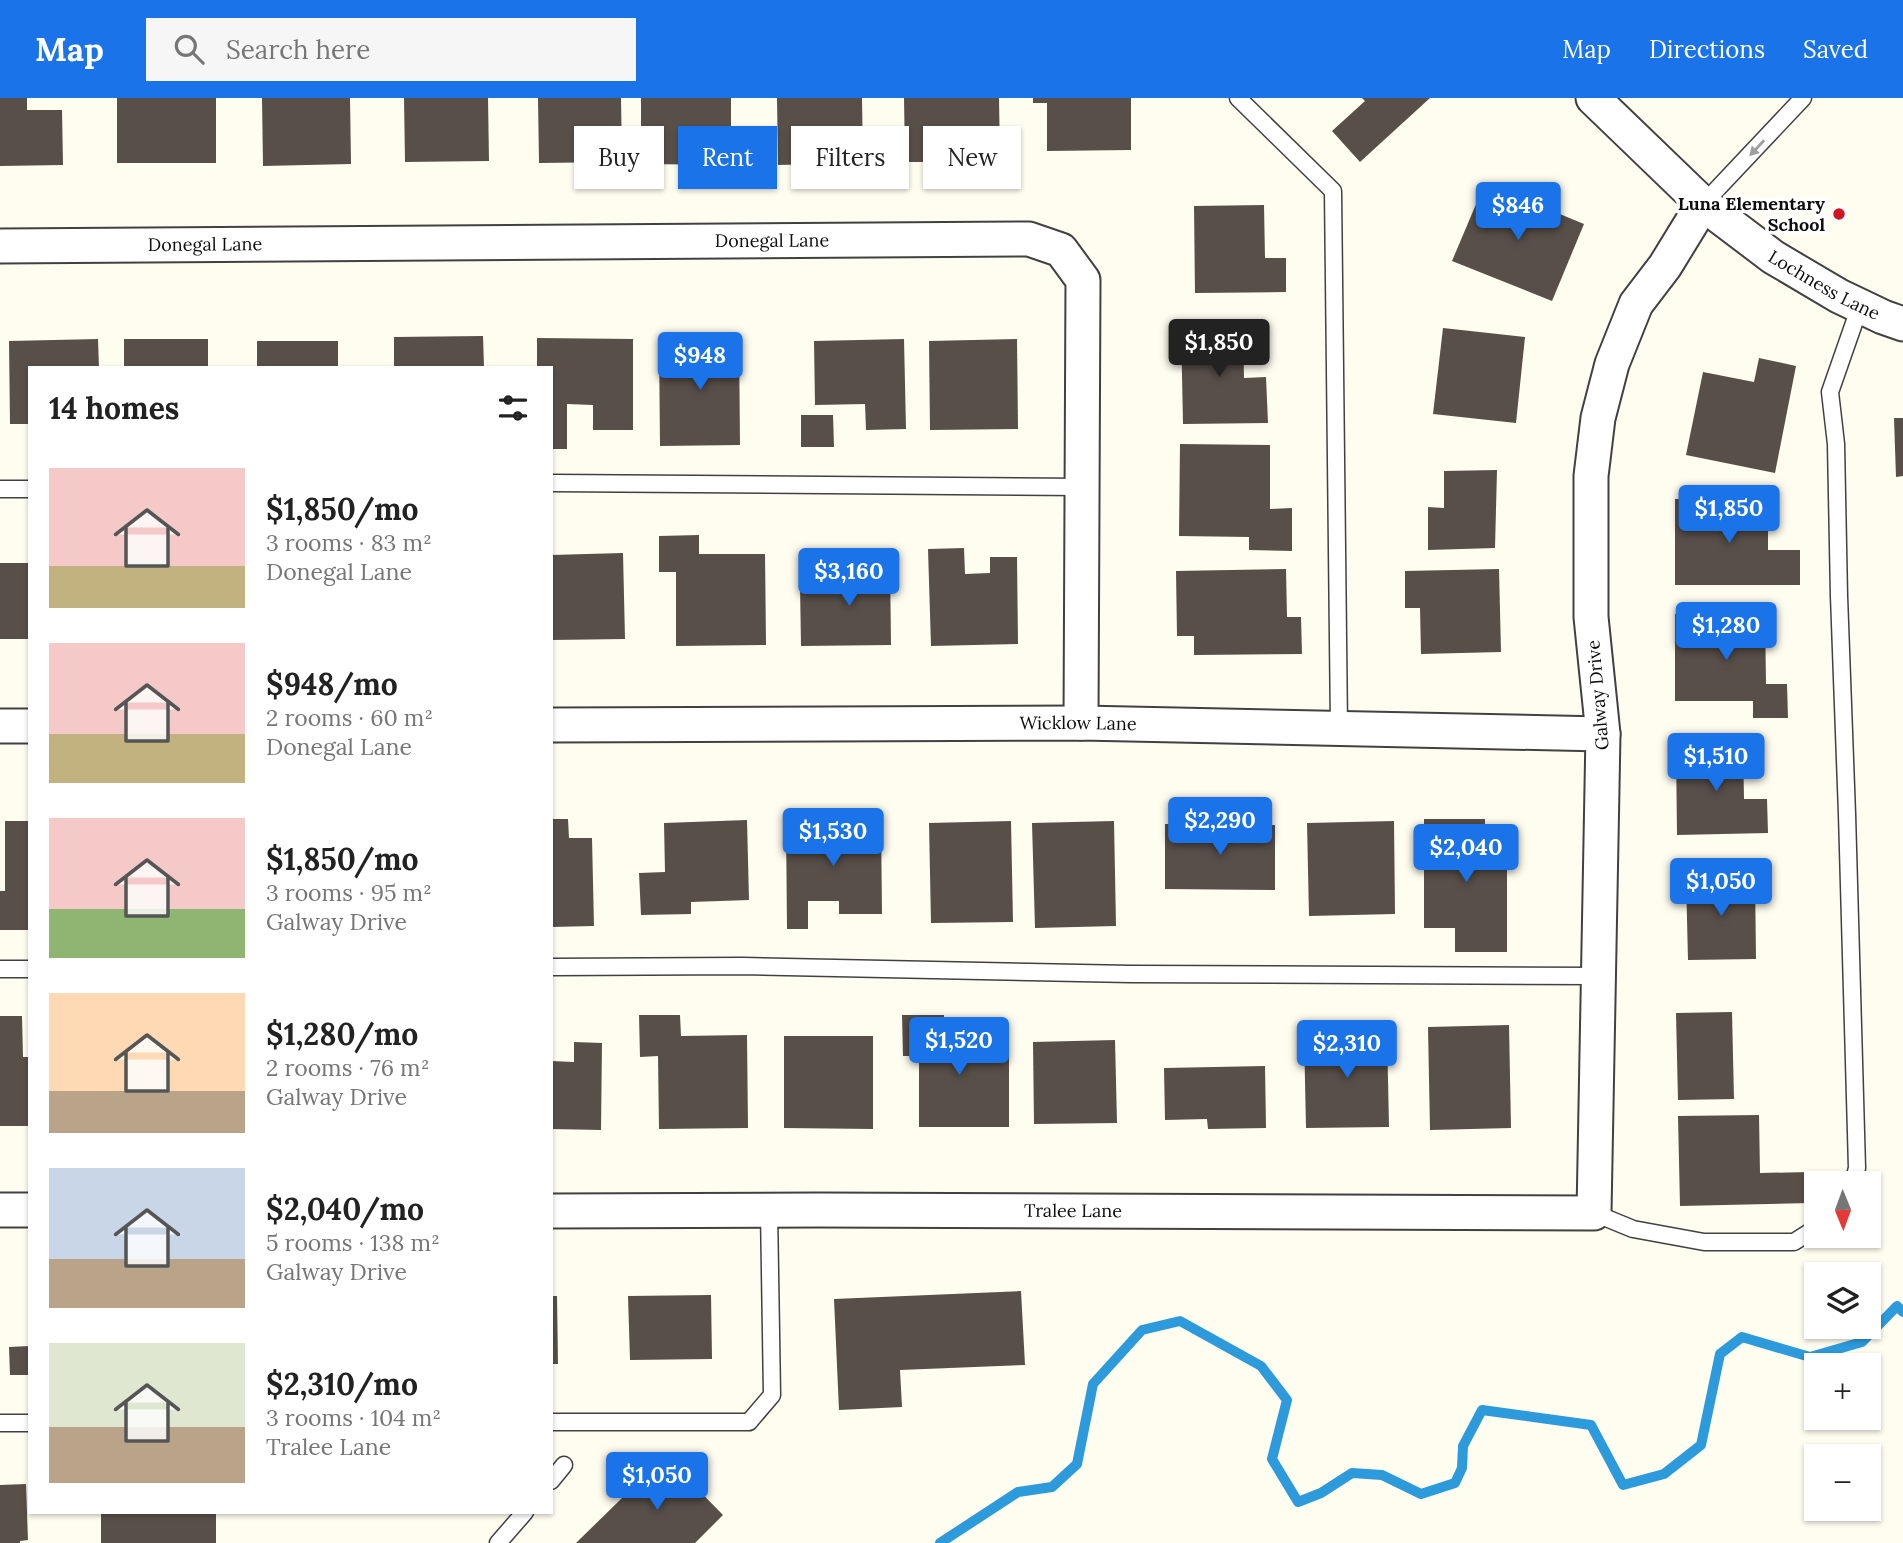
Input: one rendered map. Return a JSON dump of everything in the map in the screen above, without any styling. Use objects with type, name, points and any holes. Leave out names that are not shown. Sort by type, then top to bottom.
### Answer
[{"type":"street","name":"Lochness Lane","points":[[1593,98],[1703,204],[1773,257],[1839,296],[1903,324]]},
{"type":"street","name":"Galway Drive","points":[[1594,1213],[1604,734],[1591,617],[1591,476],[1598,418],[1612,364],[1636,304],[1665,266],[1703,204]]},
{"type":"street","name":"Donegal Lane","points":[[0,246],[1029,240],[1061,250],[1083,280],[1082,723]]},
{"type":"street","name":"Wicklow Lane","points":[[553,724],[1082,723],[1604,734]]},
{"type":"street","points":[[0,726],[28,726]]},
{"type":"street","points":[[0,1210],[28,1210]]},
{"type":"street","name":"Tralee Lane","points":[[553,1211],[1594,1213]]},
{"type":"lane","points":[[1238,98],[1333,191],[1339,729]]},
{"type":"lane","points":[[1703,204],[1800,99]]},
{"type":"lane","points":[[1856,1171],[1836,444],[1830,392],[1860,306]]},
{"type":"lane","points":[[553,483],[1082,487]]},
{"type":"lane","points":[[0,489],[28,489]]},
{"type":"lane","points":[[553,967],[743,966],[1131,974],[1599,976]]},
{"type":"lane","points":[[0,969],[28,969]]},
{"type":"lane","points":[[553,1422],[749,1422],[772,1395],[769,1210]]},
{"type":"lane","points":[[1594,1213],[1633,1229],[1703,1242],[1794,1242],[1804,1236]]},
{"type":"lane","points":[[0,1423],[28,1423]]},
{"type":"lane","points":[[553,1479],[564,1465]]},
{"type":"lane","points":[[499,1543],[523,1514]]},
{"type":"building","points":[[0,98],[27,98],[27,110],[62,110],[63,165],[0,166]]},
{"type":"building","points":[[117,98],[216,98],[216,163],[117,163]]},
{"type":"building","points":[[262,98],[350,98],[351,164],[263,166]]},
{"type":"building","points":[[404,98],[488,98],[489,161],[405,162]]},
{"type":"building","points":[[538,98],[621,98],[621,126],[574,126],[574,163],[539,163]]},
{"type":"building","points":[[641,98],[731,98],[731,126],[678,126],[678,164],[664,164],[664,126],[641,126]]},
{"type":"building","points":[[777,98],[862,98],[862,126],[791,126],[791,165],[778,165]]},
{"type":"building","points":[[904,98],[999,98],[999,126],[923,126],[923,162],[909,162],[909,126],[904,126]]},
{"type":"building","points":[[1033,98],[1131,98],[1131,150],[1047,151],[1047,103],[1033,103]]},
{"type":"building","points":[[1362,98],[1430,98],[1360,162],[1332,131],[1365,101]]},
{"type":"building","points":[[1485,183],[1584,224],[1552,301],[1452,261]]},
{"type":"building","points":[[1264,205],[1265,258],[1286,258],[1286,292],[1195,293],[1194,206]]},
{"type":"building","points":[[1243,326],[1244,378],[1266,377],[1268,423],[1183,424],[1181,327]]},
{"type":"building","points":[[1443,328],[1525,337],[1516,423],[1433,414]]},
{"type":"building","points":[[483,336],[484,366],[394,366],[394,337]]},
{"type":"building","points":[[537,338],[633,339],[633,430],[593,430],[593,405],[567,404],[567,449],[553,449],[553,366],[537,366]]},
{"type":"building","points":[[739,338],[740,445],[660,446],[659,340]]},
{"type":"building","points":[[98,339],[99,366],[28,366],[28,424],[10,424],[9,341]]},
{"type":"building","points":[[124,339],[208,339],[208,366],[124,366]]},
{"type":"building","points":[[904,339],[906,429],[866,430],[865,404],[815,405],[814,341]]},
{"type":"building","points":[[1017,339],[1018,429],[930,430],[929,341]]},
{"type":"building","points":[[257,341],[338,341],[338,366],[257,366]]},
{"type":"building","points":[[1759,358],[1796,366],[1775,473],[1686,455],[1703,372],[1754,382]]},
{"type":"building","points":[[801,415],[833,415],[834,447],[801,447]]},
{"type":"building","points":[[1894,418],[1903,418],[1903,476],[1896,477]]},
{"type":"building","points":[[1180,444],[1270,445],[1270,509],[1292,508],[1292,551],[1249,550],[1249,537],[1179,536]]},
{"type":"building","points":[[1497,470],[1495,548],[1428,550],[1428,507],[1444,508],[1444,471]]},
{"type":"building","points":[[1675,499],[1768,500],[1768,550],[1800,550],[1800,585],[1675,585]]},
{"type":"building","points":[[699,535],[699,554],[765,554],[766,645],[676,646],[676,572],[659,572],[659,536]]},
{"type":"building","points":[[964,548],[965,574],[990,573],[990,557],[1017,557],[1018,644],[931,646],[928,549]]},
{"type":"building","points":[[623,553],[625,639],[553,640],[553,555]]},
{"type":"building","points":[[890,559],[891,645],[801,646],[800,585],[847,584],[846,560]]},
{"type":"building","points":[[0,563],[28,563],[28,639],[0,639]]},
{"type":"building","points":[[1286,569],[1287,617],[1301,617],[1302,654],[1194,655],[1194,636],[1177,636],[1176,571]]},
{"type":"building","points":[[1499,569],[1501,652],[1421,654],[1420,608],[1405,608],[1405,571]]},
{"type":"building","points":[[1765,613],[1766,684],[1787,684],[1788,718],[1753,718],[1753,701],[1675,701],[1675,614]]},
{"type":"building","points":[[1743,745],[1744,799],[1767,799],[1768,833],[1677,835],[1676,747]]},
{"type":"building","points":[[553,819],[568,819],[569,838],[592,838],[594,926],[553,927]]},
{"type":"building","points":[[1424,819],[1485,819],[1485,839],[1507,838],[1507,952],[1455,952],[1455,928],[1424,928]]},
{"type":"building","points":[[747,820],[749,900],[691,902],[691,914],[641,915],[639,873],[665,872],[664,823]]},
{"type":"building","points":[[5,821],[28,821],[28,930],[0,930],[0,891],[5,891]]},
{"type":"building","points":[[881,821],[882,914],[839,914],[839,901],[808,901],[808,929],[787,929],[786,823]]},
{"type":"building","points":[[1011,821],[1013,922],[931,923],[929,823]]},
{"type":"building","points":[[1114,821],[1116,926],[1035,928],[1032,823]]},
{"type":"building","points":[[1394,821],[1395,914],[1309,916],[1307,823]]},
{"type":"building","points":[[1165,824],[1275,825],[1275,890],[1165,889]]},
{"type":"building","points":[[1755,877],[1756,959],[1688,960],[1686,878]]},
{"type":"building","points":[[1732,1012],[1734,1099],[1678,1100],[1676,1013]]},
{"type":"building","points":[[639,1015],[680,1015],[681,1036],[747,1035],[748,1128],[659,1129],[658,1056],[640,1057]]},
{"type":"building","points":[[902,1015],[944,1015],[945,1059],[970,1059],[970,1035],[1009,1035],[1009,1127],[919,1127],[919,1056],[903,1056]]},
{"type":"building","points":[[0,1016],[22,1016],[23,1057],[28,1057],[28,1126],[0,1126]]},
{"type":"building","points":[[1509,1025],[1511,1128],[1430,1130],[1428,1027]]},
{"type":"building","points":[[1387,1032],[1389,1127],[1306,1128],[1304,1034]]},
{"type":"building","points":[[784,1036],[873,1036],[873,1129],[784,1128]]},
{"type":"building","points":[[1115,1040],[1117,1123],[1034,1124],[1033,1042]]},
{"type":"building","points":[[574,1042],[602,1043],[601,1130],[553,1129],[553,1061],[574,1062]]},
{"type":"building","points":[[1265,1066],[1266,1128],[1208,1129],[1207,1119],[1165,1120],[1164,1068]]},
{"type":"building","points":[[1759,1115],[1760,1173],[1804,1172],[1804,1203],[1680,1206],[1678,1116]]},
{"type":"building","points":[[1021,1291],[1025,1365],[900,1370],[902,1407],[839,1410],[834,1299]]},
{"type":"building","points":[[711,1295],[712,1359],[630,1360],[628,1296]]},
{"type":"building","points":[[553,1296],[557,1296],[558,1364],[553,1364]]},
{"type":"building","points":[[28,1346],[28,1375],[10,1375],[9,1347]]},
{"type":"building","points":[[665,1456],[723,1515],[695,1543],[576,1543]]},
{"type":"building","points":[[26,1484],[28,1540],[20,1543],[0,1543],[0,1485]]},
{"type":"building","points":[[101,1514],[216,1514],[216,1543],[101,1543]]},
{"type":"waterway","points":[[940,1543],[1018,1492],[1052,1487],[1077,1464],[1093,1384],[1142,1330],[1180,1321],[1261,1366],[1287,1400],[1272,1459],[1298,1502],[1321,1493],[1352,1473],[1382,1475],[1421,1494],[1455,1483],[1462,1468],[1463,1446],[1482,1410],[1591,1425],[1623,1485],[1664,1474],[1701,1445],[1720,1354],[1742,1337],[1810,1357],[1862,1342],[1897,1306],[1903,1312]]},
{"type":"place","name":"Luna Elementary School","points":[[1839,214]]}]
